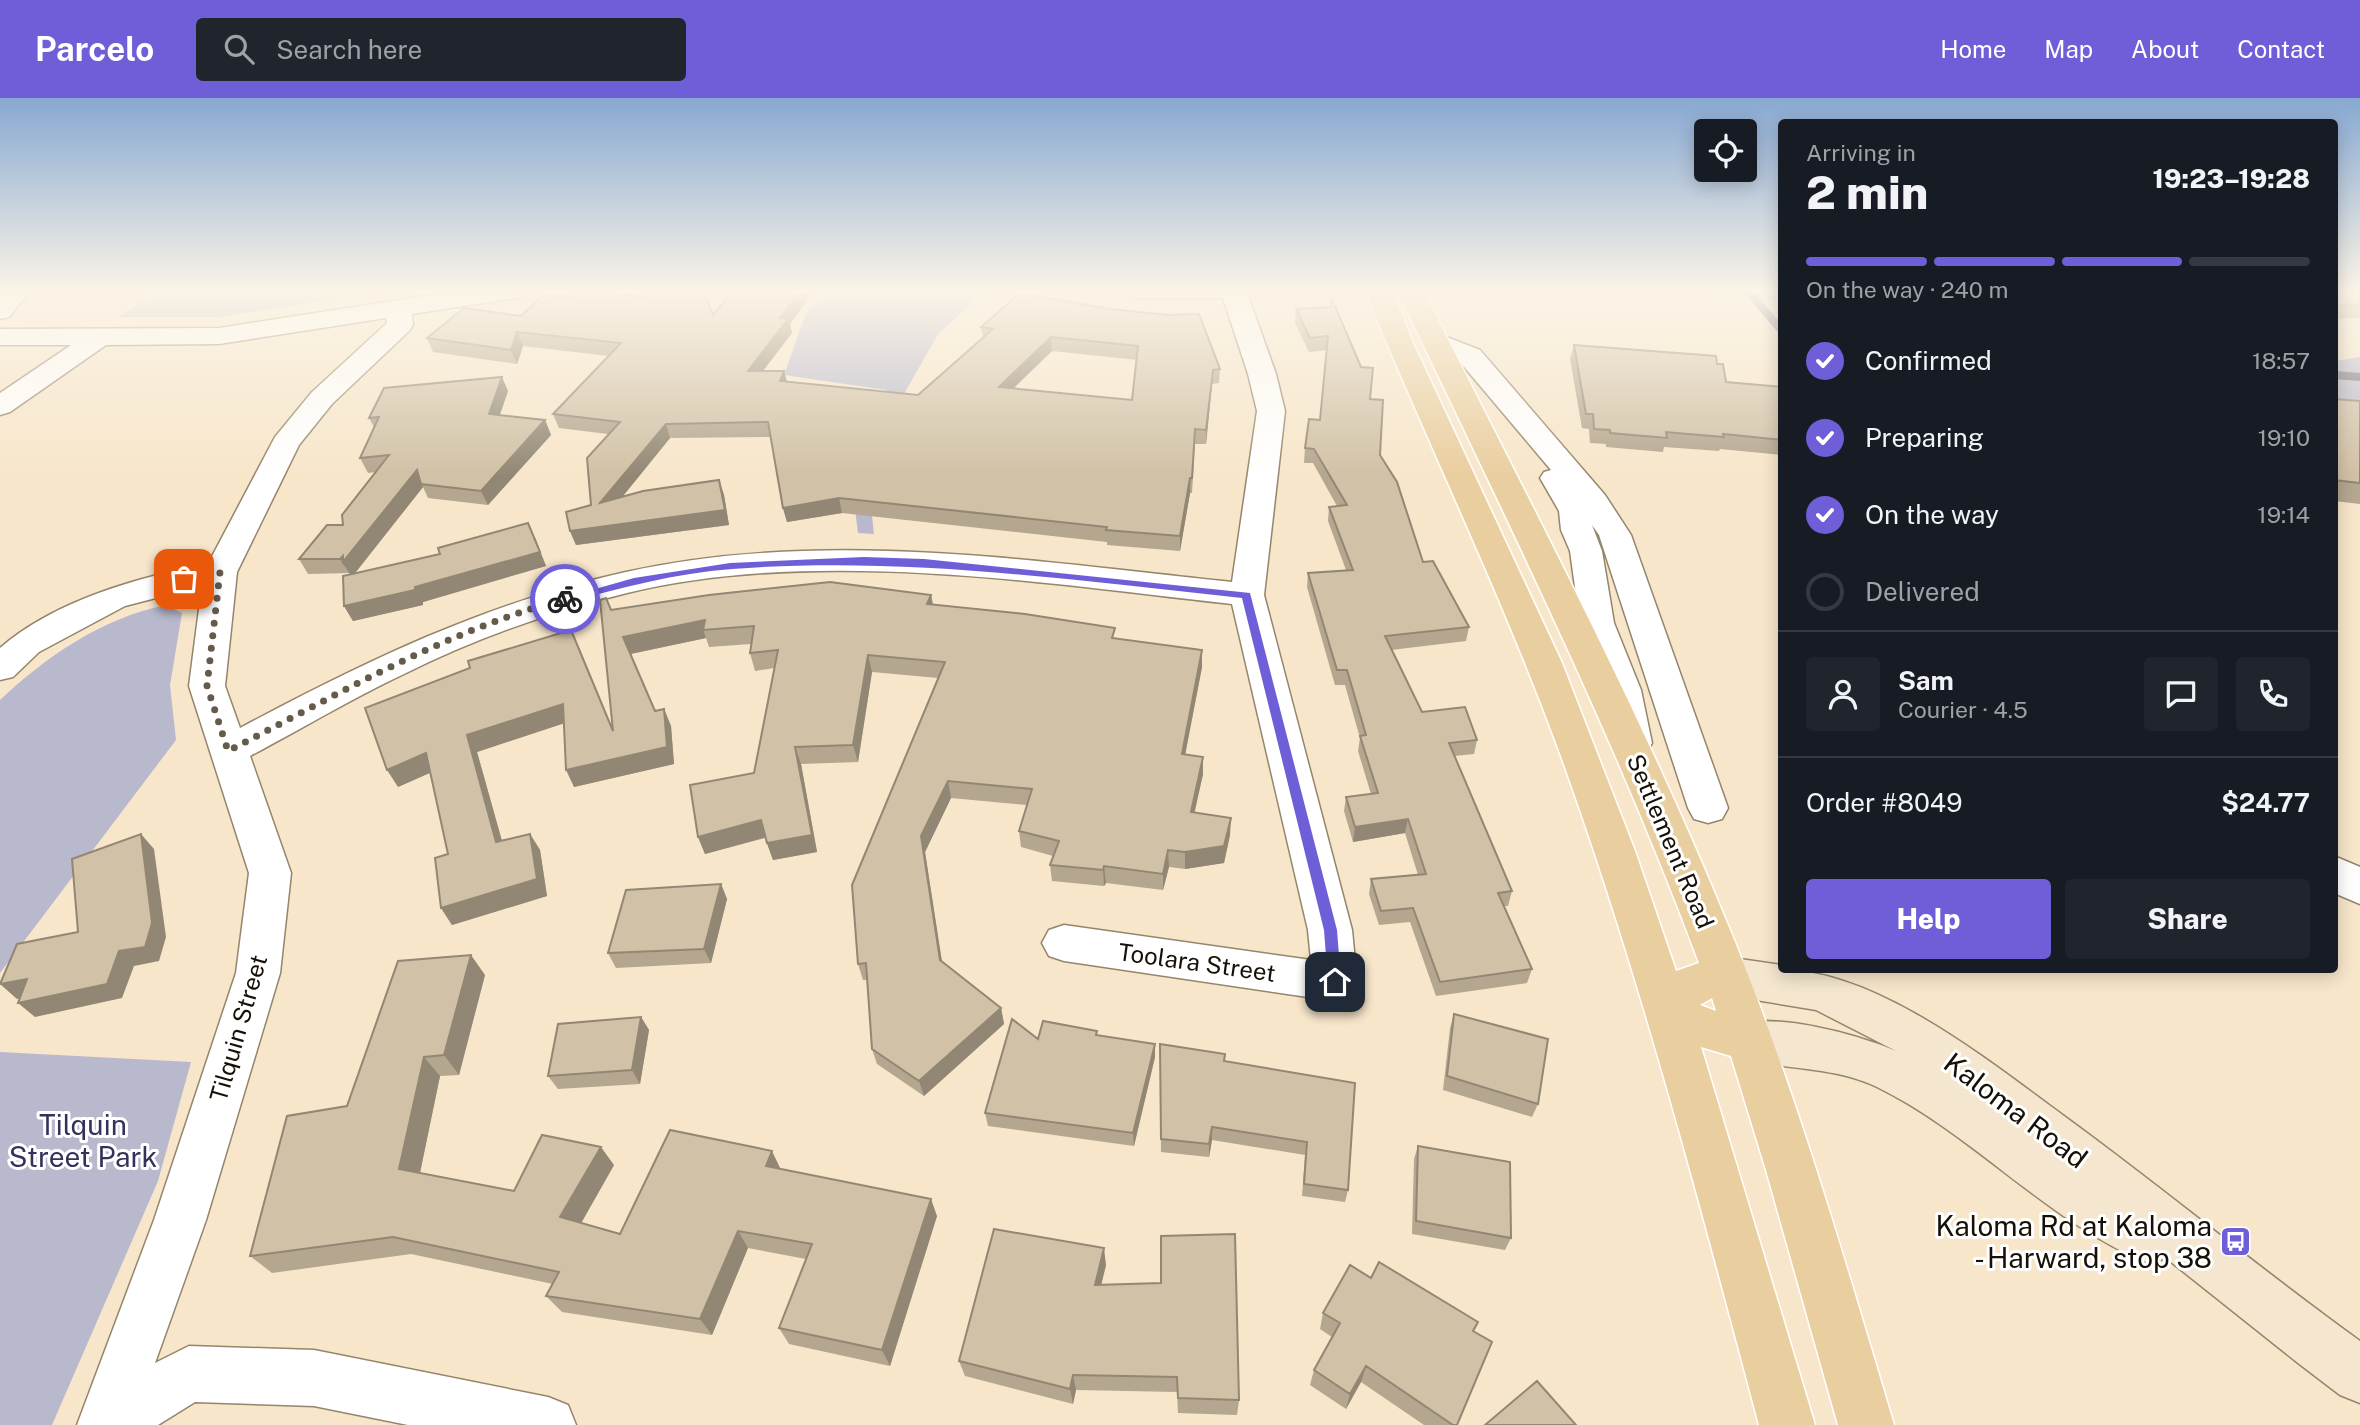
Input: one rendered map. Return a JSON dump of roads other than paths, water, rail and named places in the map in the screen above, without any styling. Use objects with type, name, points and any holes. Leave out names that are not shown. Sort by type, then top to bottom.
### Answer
[{"type":"main road","points":[[1405,352],[1544,664],[1639,920],[1701,1115],[1787,1425]]},
{"type":"main road","points":[[1424,352],[1458,428],[1462,478]]},
{"type":"main road","name":"Settlement Road","points":[[1440,352],[1560,592],[1636,758],[1726,976],[1810,1229],[1866,1425]]},
{"type":"main road","points":[[1667,1010],[1693,983],[1726,976]]},
{"type":"main road","points":[[1667,1010],[1704,1028],[1748,1040]]},
{"type":"street","points":[[0,406],[78,352]]},
{"type":"street","name":"Tilquin Street","points":[[106,1425],[180,1220],[258,973],[270,873],[207,686],[220,572],[285,443],[322,398],[371,352]]},
{"type":"street","name":"Toolara Street","points":[[1064,943],[1335,982],[1330,930],[1247,595],[1271,411],[1254,352]]},
{"type":"street","points":[[1461,352],[1470,356],[1594,502],[1615,535],[1708,808]]},
{"type":"street","points":[[1531,430],[1538,457],[1565,490],[1575,511],[1577,530],[1586,551],[1597,623],[1623,690],[1636,758]]},
{"type":"street","points":[[228,751],[416,654],[542,606],[634,581],[730,566],[864,560],[924,562],[1247,595]]},
{"type":"street","points":[[0,668],[27,645],[113,598],[220,572]]},
{"type":"street","points":[[2338,874],[2360,887]]},
{"type":"street","name":"Kaloma Road","points":[[1726,976],[1787,984],[1818,992],[1849,1004],[1927,1045],[2064,1144],[2272,1312],[2360,1375]]},
{"type":"street","name":"Kaloma Road","points":[[1748,1040],[1835,1052],[1870,1061],[1903,1077],[1934,1095],[2053,1180],[2272,1312]]},
{"type":"street","points":[[106,1425],[189,1374],[314,1378],[548,1425]]},
{"type":"waterway","points":[[2338,375],[2360,377]]},
{"type":"place","name":"Kaloma Rd at Kaloma - Harward, stop 38","points":[[2235,1241]]},
{"type":"park label","name":"Tilquin Street Park","points":[[83,1140]]}]
